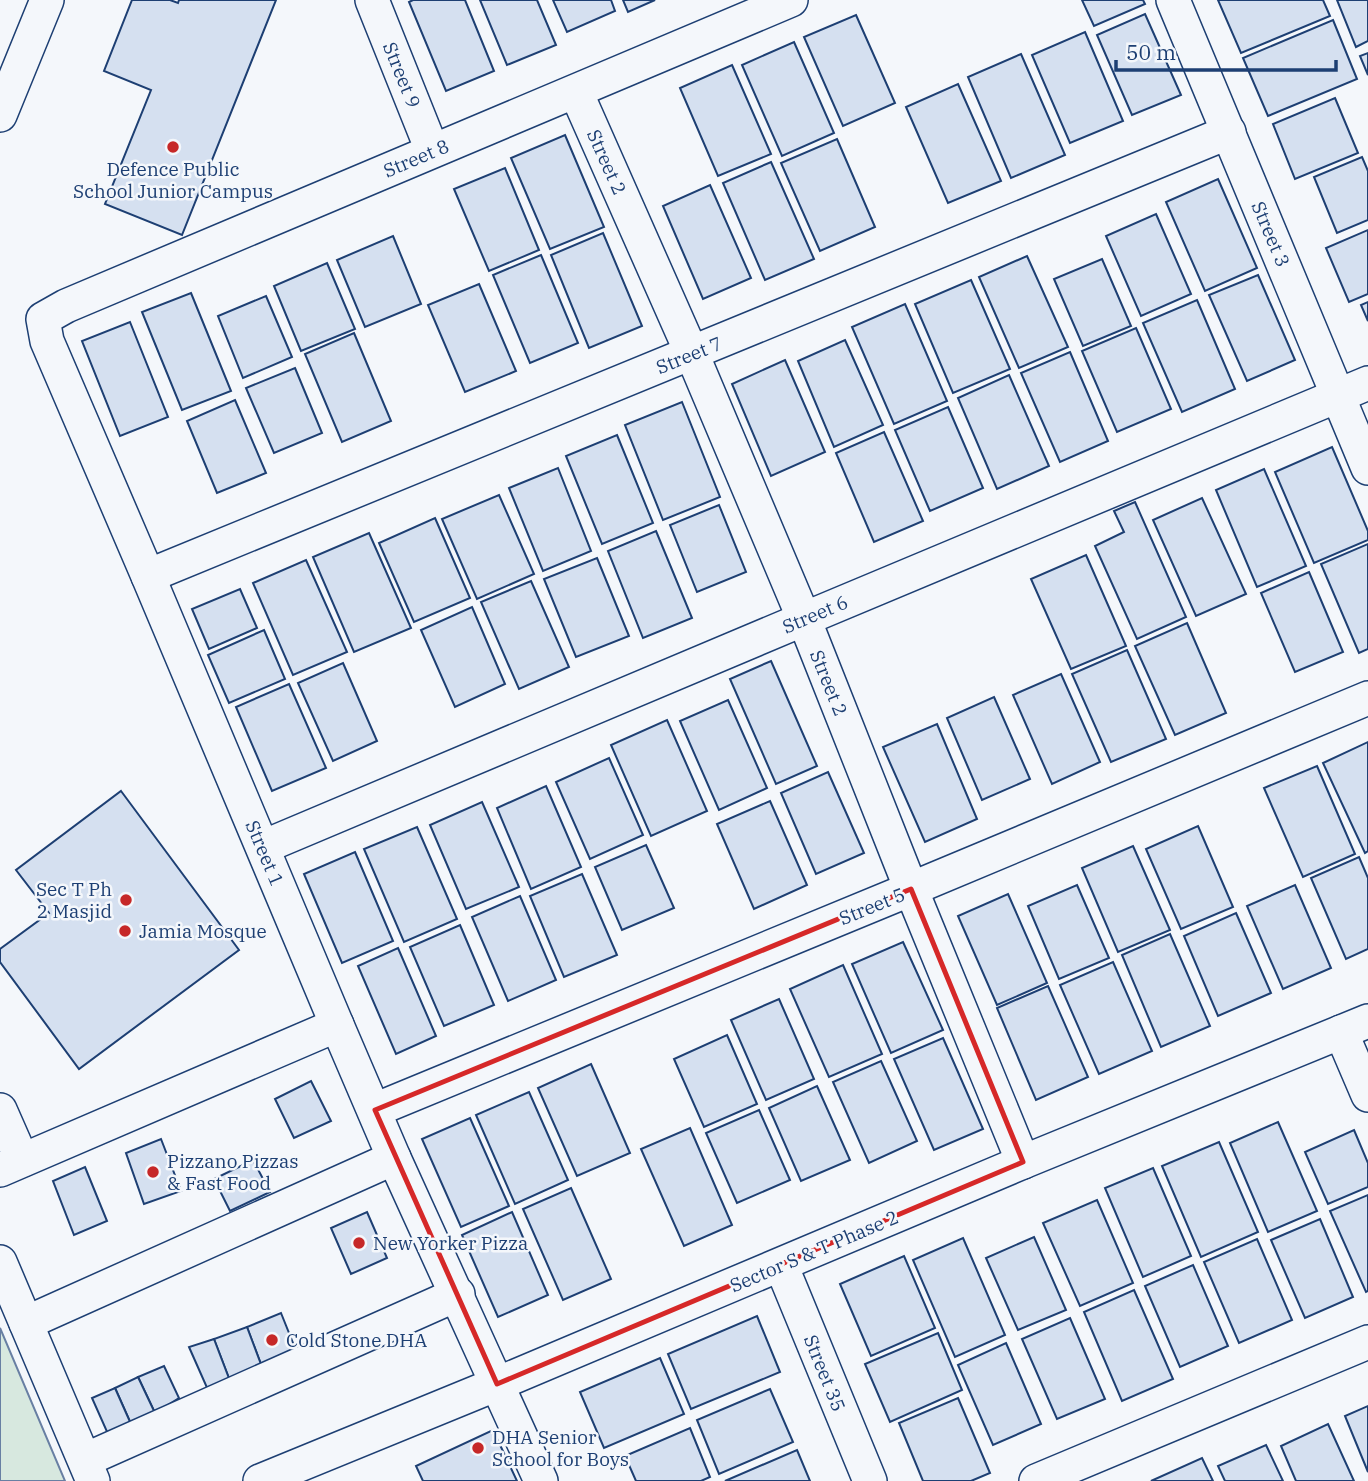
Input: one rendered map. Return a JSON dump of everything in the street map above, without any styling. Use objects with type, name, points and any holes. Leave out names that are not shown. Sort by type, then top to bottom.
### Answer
[{"type":"street","points":[[0,115],[47,0]]},
{"type":"street","name":"Street 9","points":[[372,0],[432,150]]},
{"type":"street","name":"Street 8","points":[[43,319],[66,306],[791,0]]},
{"type":"street","name":"Street 3","points":[[1173,0],[1229,132],[1353,389],[1368,468]]},
{"type":"street","name":"Street 2","points":[[576,92],[692,354],[804,619],[911,889],[1024,1162]]},
{"type":"street","name":"Street 7","points":[[148,576],[1229,132]]},
{"type":"street","name":"Street 1","points":[[43,319],[47,341],[337,1025],[394,1158],[541,1481]]},
{"type":"street","name":"Street 6","points":[[263,847],[1353,389]]},
{"type":"street","name":"Street 5","points":[[375,1110],[1368,698]]},
{"type":"street","points":[[0,1110],[11,1165],[337,1025]]},
{"type":"street","points":[[1355,1027],[1368,1095]]},
{"type":"street","name":"Sector S & T Phase 2","points":[[260,1481],[1355,1027]]},
{"type":"street","points":[[26,1323],[394,1158]]},
{"type":"street","points":[[0,1262],[89,1471],[458,1294]]},
{"type":"street","name":"Street 35","points":[[781,1265],[870,1481]]},
{"type":"street","points":[[1037,1481],[1368,1342]]},
{"type":"highlighted area","points":[[911,889],[1023,1162],[497,1384],[375,1110]]},
{"type":"shaded area","points":[[0,1328],[65,1481],[0,1481]]},
{"type":"building","name":"Defence Public School Junior Campus","points":[[132,0],[170,0],[178,3],[179,0],[276,0],[182,235],[105,204],[151,90],[104,71]]},
{"type":"building","points":[[465,0],[494,71],[446,91],[409,2]]},
{"type":"building","points":[[480,0],[537,0],[556,45],[507,65]]},
{"type":"building","points":[[553,0],[611,0],[615,11],[567,32]]},
{"type":"building","points":[[623,0],[655,0],[628,12]]},
{"type":"building","points":[[1082,0],[1143,0],[1145,4],[1094,26]]},
{"type":"building","points":[[1218,0],[1323,0],[1330,16],[1241,53]]},
{"type":"building","points":[[1337,0],[1368,0],[1368,41],[1356,47]]},
{"type":"building","points":[[1145,14],[1181,95],[1132,115],[1097,35]]},
{"type":"building","points":[[856,15],[895,103],[843,126],[804,37]]},
{"type":"building","points":[[1333,20],[1357,79],[1268,116],[1243,58]]},
{"type":"building","points":[[1085,32],[1123,121],[1070,143],[1032,55]]},
{"type":"building","points":[[794,42],[834,133],[782,156],[742,65]]},
{"type":"building","points":[[1368,53],[1368,75],[1360,56]]},
{"type":"building","points":[[1021,54],[1065,155],[1011,178],[968,77]]},
{"type":"building","points":[[732,65],[771,154],[718,176],[680,88]]},
{"type":"building","points":[[958,84],[1001,181],[948,203],[906,107]]},
{"type":"building","points":[[1335,98],[1358,153],[1295,179],[1273,124]]},
{"type":"building","points":[[565,135],[604,227],[550,249],[511,158]]},
{"type":"building","points":[[837,139],[875,227],[820,251],[781,163]]},
{"type":"building","points":[[1362,157],[1368,171],[1368,220],[1337,233],[1314,177]]},
{"type":"building","points":[[771,162],[814,259],[765,280],[723,183]]},
{"type":"building","points":[[505,168],[539,250],[489,271],[454,189]]},
{"type":"building","points":[[1218,179],[1257,268],[1205,291],[1166,202]]},
{"type":"building","points":[[710,185],[751,278],[703,299],[663,206]]},
{"type":"building","points":[[1156,214],[1191,294],[1141,316],[1106,236]]},
{"type":"building","points":[[1368,230],[1368,294],[1349,302],[1326,248]]},
{"type":"building","points":[[603,233],[642,326],[589,348],[551,255]]},
{"type":"building","points":[[393,236],[421,304],[365,327],[337,260]]},
{"type":"building","points":[[541,255],[578,343],[530,363],[493,275]]},
{"type":"building","points":[[1027,256],[1068,347],[1019,368],[979,277]]},
{"type":"building","points":[[1102,259],[1131,326],[1083,346],[1054,279]]},
{"type":"building","points":[[327,263],[355,329],[301,351],[274,286]]},
{"type":"building","points":[[1258,275],[1295,360],[1247,381],[1209,295]]},
{"type":"building","points":[[971,280],[1010,369],[953,393],[915,304]]},
{"type":"building","points":[[479,284],[516,371],[465,392],[428,305]]},
{"type":"building","points":[[191,293],[231,391],[182,410],[142,312]]},
{"type":"building","points":[[266,296],[292,357],[243,378],[218,316]]},
{"type":"building","points":[[1197,300],[1235,389],[1182,412],[1143,323]]},
{"type":"building","points":[[1368,302],[1368,321],[1361,305]]},
{"type":"building","points":[[905,304],[947,401],[894,424],[852,327]]},
{"type":"building","points":[[130,322],[168,417],[120,436],[82,341]]},
{"type":"building","points":[[1136,328],[1171,409],[1117,432],[1082,351]]},
{"type":"building","points":[[354,333],[391,421],[342,442],[305,354]]},
{"type":"building","points":[[845,340],[883,425],[834,447],[798,361]]},
{"type":"building","points":[[1070,352],[1108,441],[1060,462],[1021,373]]},
{"type":"building","points":[[785,360],[825,452],[771,476],[732,384]]},
{"type":"building","points":[[295,368],[322,433],[274,453],[246,388]]},
{"type":"building","points":[[1009,375],[1049,466],[997,489],[958,398]]},
{"type":"building","points":[[235,400],[266,473],[217,493],[187,421]]},
{"type":"building","points":[[682,402],[720,497],[663,520],[625,425]]},
{"type":"building","points":[[948,407],[983,488],[930,511],[895,430]]},
{"type":"building","points":[[884,432],[923,521],[874,542],[836,453]]},
{"type":"building","points":[[617,435],[653,523],[602,544],[566,456]]},
{"type":"building","points":[[1332,447],[1368,531],[1368,540],[1314,563],[1275,472]]},
{"type":"building","points":[[558,468],[591,551],[543,571],[509,488]]},
{"type":"building","points":[[1264,469],[1306,566],[1257,587],[1216,490]]},
{"type":"building","points":[[499,495],[534,574],[477,599],[442,519]]},
{"type":"building","points":[[1202,498],[1246,594],[1196,616],[1153,520]]},
{"type":"building","points":[[1135,502],[1186,617],[1137,639],[1095,546],[1124,532],[1114,511]]},
{"type":"building","points":[[719,505],[746,572],[697,592],[670,525]]},
{"type":"building","points":[[435,518],[470,598],[414,622],[379,543]]},
{"type":"building","points":[[656,531],[692,618],[643,638],[608,551]]},
{"type":"building","points":[[369,533],[411,628],[354,652],[313,557]]},
{"type":"building","points":[[1368,544],[1368,649],[1359,653],[1321,564]]},
{"type":"building","points":[[1086,555],[1126,646],[1071,669],[1031,579]]},
{"type":"building","points":[[597,558],[629,636],[576,657],[544,579]]},
{"type":"building","points":[[306,560],[347,652],[293,675],[253,583]]},
{"type":"building","points":[[1309,572],[1343,652],[1295,672],[1261,593]]},
{"type":"building","points":[[531,581],[569,667],[519,689],[481,602]]},
{"type":"building","points":[[240,589],[257,628],[209,649],[192,609]]},
{"type":"building","points":[[472,607],[505,684],[455,707],[421,630]]},
{"type":"building","points":[[1187,623],[1226,713],[1175,735],[1135,646]]},
{"type":"building","points":[[264,630],[285,679],[229,703],[208,655]]},
{"type":"building","points":[[1127,650],[1166,739],[1111,762],[1072,674]]},
{"type":"building","points":[[771,661],[817,766],[776,784],[730,679]]},
{"type":"building","points":[[343,663],[377,741],[333,761],[298,683]]},
{"type":"building","points":[[1061,674],[1100,762],[1052,784],[1013,695]]},
{"type":"building","points":[[289,684],[326,768],[272,791],[236,707]]},
{"type":"building","points":[[994,697],[1030,779],[982,800],[947,718]]},
{"type":"building","points":[[728,700],[767,788],[719,810],[680,721]]},
{"type":"building","points":[[667,720],[707,811],[651,836],[611,745]]},
{"type":"building","points":[[937,724],[977,819],[925,842],[883,747]]},
{"type":"building","points":[[1368,742],[1368,851],[1365,853],[1323,763]]},
{"type":"building","points":[[609,758],[643,835],[590,859],[556,782]]},
{"type":"building","points":[[1317,766],[1355,854],[1303,877],[1264,788]]},
{"type":"building","points":[[828,772],[864,853],[816,874],[781,793]]},
{"type":"building","points":[[546,786],[581,867],[531,889],[497,808]]},
{"type":"building","name":"Jamia Mosque","points":[[121,791],[239,950],[79,1069],[0,962],[0,949],[49,913],[16,870]]},
{"type":"building","points":[[770,801],[807,885],[754,909],[717,824]]},
{"type":"building","points":[[482,802],[519,887],[466,909],[430,825]]},
{"type":"building","points":[[1198,826],[1233,907],[1181,929],[1146,849]]},
{"type":"building","points":[[417,827],[457,919],[404,942],[364,849]]},
{"type":"building","points":[[646,845],[674,908],[622,930],[595,867]]},
{"type":"building","points":[[1133,846],[1170,930],[1118,952],[1082,868]]},
{"type":"building","points":[[355,852],[393,941],[342,963],[304,874]]},
{"type":"building","points":[[1359,857],[1368,878],[1368,949],[1346,959],[1311,878]]},
{"type":"building","points":[[582,874],[617,955],[564,977],[530,896]]},
{"type":"building","points":[[1077,885],[1109,958],[1059,979],[1028,906]]},
{"type":"building","points":[[1295,885],[1331,968],[1283,989],[1247,906]]},
{"type":"building","points":[[1008,894],[1047,983],[997,1005],[958,916]]},
{"type":"building","points":[[520,896],[556,980],[508,1001],[472,917]]},
{"type":"building","points":[[1236,913],[1271,993],[1218,1016],[1184,936]]},
{"type":"building","points":[[460,925],[494,1005],[444,1026],[410,947]]},
{"type":"building","points":[[1170,934],[1210,1026],[1161,1047],[1122,955]]},
{"type":"building","points":[[903,942],[943,1030],[891,1053],[852,964]]},
{"type":"building","points":[[398,948],[436,1036],[396,1054],[358,966]]},
{"type":"building","points":[[1113,962],[1152,1051],[1099,1074],[1060,985]]},
{"type":"building","points":[[843,965],[882,1054],[829,1077],[790,989]]},
{"type":"building","points":[[1048,986],[1088,1077],[1036,1100],[997,1008]]},
{"type":"building","points":[[779,999],[814,1079],[766,1100],[731,1020]]},
{"type":"building","points":[[727,1035],[757,1104],[704,1127],[674,1059]]},
{"type":"building","points":[[943,1038],[983,1129],[934,1150],[894,1059]]},
{"type":"building","points":[[881,1061],[917,1141],[869,1163],[833,1082]]},
{"type":"building","points":[[591,1064],[630,1153],[577,1176],[538,1088]]},
{"type":"building","points":[[311,1081],[331,1121],[294,1138],[275,1099]]},
{"type":"building","points":[[817,1086],[850,1160],[801,1181],[769,1108]]},
{"type":"building","points":[[529,1092],[568,1180],[515,1204],[476,1115]]},
{"type":"building","points":[[759,1110],[790,1180],[737,1203],[706,1133]]},
{"type":"building","points":[[470,1118],[509,1206],[461,1227],[422,1139]]},
{"type":"building","points":[[1278,1122],[1317,1211],[1268,1232],[1230,1143]]},
{"type":"building","points":[[690,1128],[732,1225],[684,1246],[641,1149]]},
{"type":"building","points":[[1354,1130],[1368,1163],[1368,1187],[1328,1204],[1305,1152]]},
{"type":"building","name":"Pizzano Pizzas & Fast Food","points":[[161,1139],[181,1191],[144,1204],[126,1153]]},
{"type":"building","points":[[1219,1142],[1258,1232],[1201,1257],[1162,1166]]},
{"type":"building","points":[[253,1160],[270,1192],[230,1211],[214,1179]]},
{"type":"building","points":[[85,1167],[107,1221],[74,1235],[53,1181]]},
{"type":"building","points":[[1153,1168],[1191,1256],[1143,1277],[1105,1188]]},
{"type":"building","points":[[571,1188],[611,1279],[563,1300],[523,1209]]},
{"type":"building","points":[[1368,1195],[1368,1291],[1366,1292],[1330,1211]]},
{"type":"building","points":[[1097,1200],[1133,1283],[1080,1306],[1043,1223]]},
{"type":"building","name":"New Yorker Pizza","points":[[367,1212],[387,1258],[351,1274],[331,1228]]},
{"type":"building","points":[[512,1212],[548,1295],[498,1317],[462,1235]]},
{"type":"building","points":[[1320,1219],[1353,1297],[1305,1318],[1271,1240]]},
{"type":"building","points":[[1034,1237],[1066,1310],[1018,1330],[986,1258]]},
{"type":"building","points":[[963,1238],[1005,1335],[955,1357],[913,1260]]},
{"type":"building","points":[[1257,1239],[1292,1320],[1239,1343],[1204,1262]]},
{"type":"building","points":[[904,1256],[935,1328],[871,1356],[840,1284]]},
{"type":"building","points":[[1193,1265],[1228,1346],[1180,1367],[1145,1286]]},
{"type":"building","points":[[1134,1290],[1173,1379],[1122,1401],[1084,1312]]},
{"type":"building","name":"Cold Stone DHA","points":[[281,1313],[297,1353],[262,1367],[247,1327]]},
{"type":"building","points":[[757,1316],[780,1372],[691,1409],[668,1354]]},
{"type":"building","points":[[1070,1318],[1105,1399],[1057,1419],[1022,1339]]},
{"type":"building","points":[[247,1327],[262,1367],[230,1381],[214,1339]]},
{"type":"building","points":[[938,1333],[962,1390],[890,1422],[865,1364]]},
{"type":"building","points":[[214,1339],[230,1381],[208,1390],[189,1347]]},
{"type":"building","points":[[1006,1343],[1041,1424],[993,1445],[958,1365]]},
{"type":"building","points":[[660,1358],[684,1414],[604,1448],[580,1392]]},
{"type":"building","points":[[164,1366],[179,1398],[155,1413],[138,1377]]},
{"type":"building","points":[[138,1377],[155,1413],[131,1424],[115,1388]]},
{"type":"building","points":[[115,1388],[131,1424],[108,1434],[92,1398]]},
{"type":"building","points":[[770,1389],[793,1442],[719,1474],[697,1420]]},
{"type":"building","points":[[958,1398],[990,1473],[971,1481],[923,1481],[899,1423]]},
{"type":"building","points":[[1368,1406],[1368,1472],[1345,1416]]},
{"type":"building","points":[[1328,1424],[1354,1481],[1296,1481],[1281,1446]]},
{"type":"building","points":[[690,1428],[710,1477],[701,1481],[636,1481],[625,1456]]},
{"type":"building","name":"DHA Senior School for Boys","points":[[493,1430],[517,1481],[423,1481],[416,1466]]},
{"type":"building","points":[[1266,1445],[1283,1481],[1225,1481],[1218,1466]]},
{"type":"building","points":[[797,1450],[810,1481],[725,1481]]},
{"type":"building","points":[[1202,1458],[1213,1481],[1151,1481]]},
{"type":"place","name":"Defence Public School Junior Campus","points":[[173,147]]},
{"type":"place","name":"Sec T Ph 2 Masjid","points":[[126,900]]},
{"type":"place","name":"Jamia Mosque","points":[[125,931]]},
{"type":"place","name":"Pizzano Pizzas & Fast Food","points":[[153,1172]]},
{"type":"place","name":"New Yorker Pizza","points":[[359,1243]]},
{"type":"place","name":"Cold Stone DHA","points":[[272,1340]]},
{"type":"place","name":"DHA Senior School for Boys","points":[[478,1448]]}]
